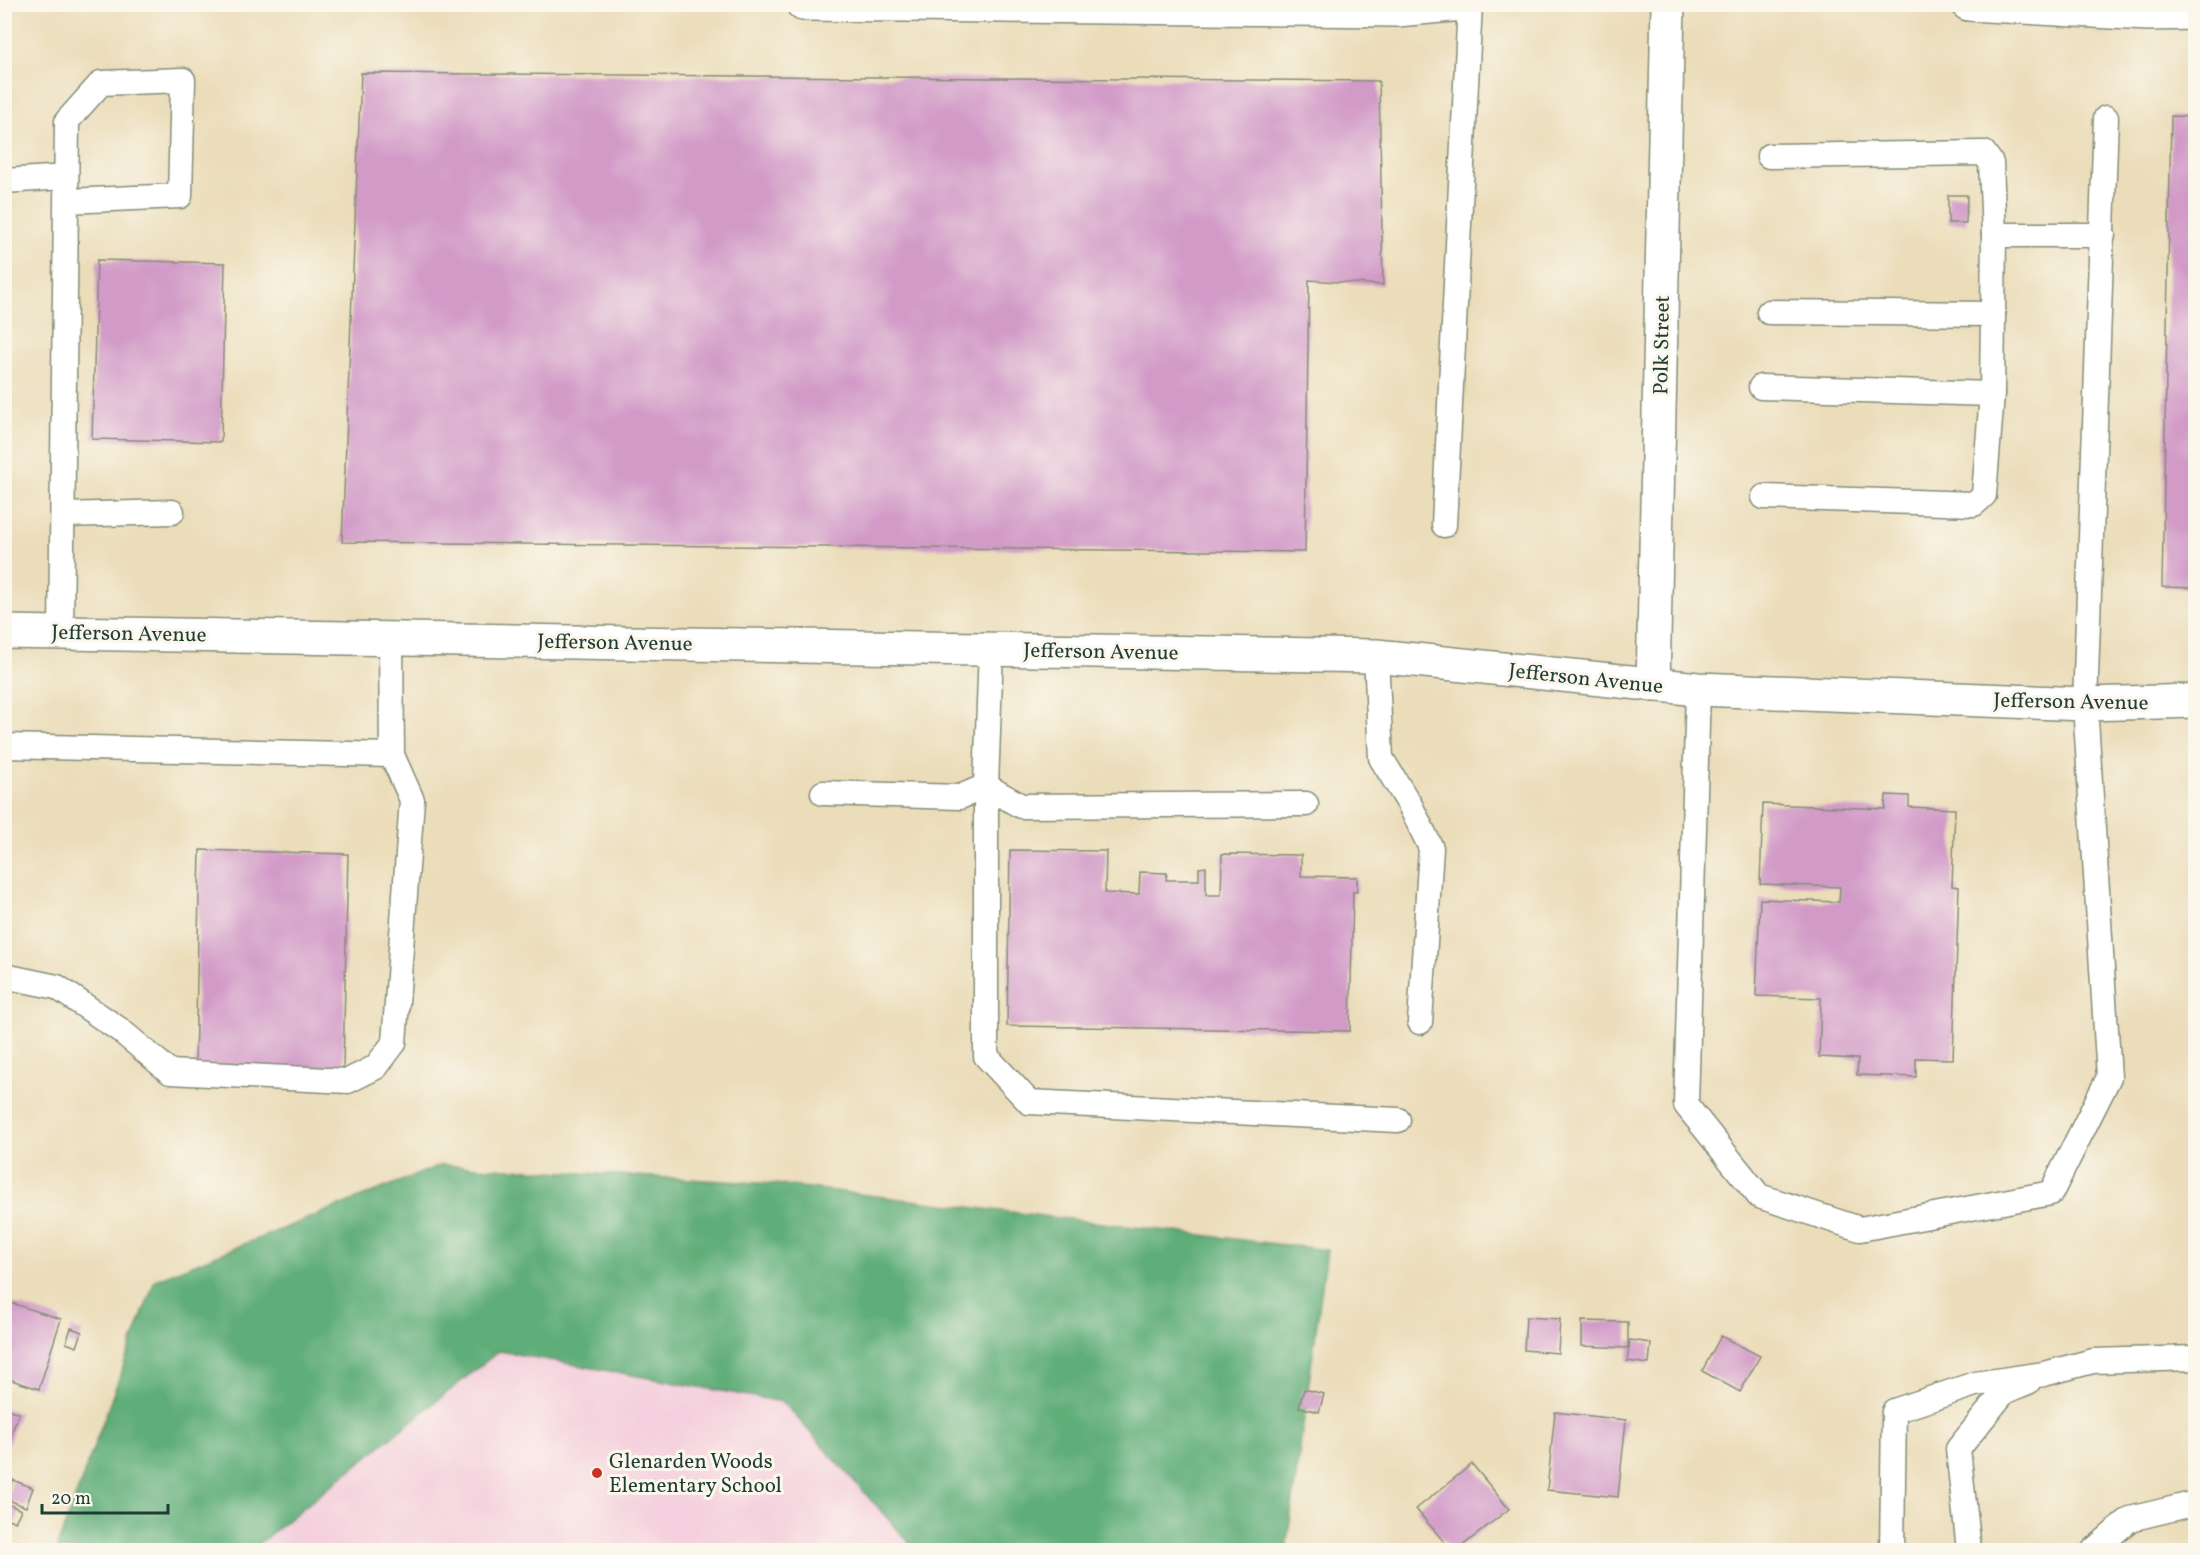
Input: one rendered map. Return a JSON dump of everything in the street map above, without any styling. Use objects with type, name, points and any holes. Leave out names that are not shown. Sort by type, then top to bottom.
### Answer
[{"type":"street","points":[[803,4],[1397,10],[1462,4]]},
{"type":"street","name":"Polk Street","points":[[1653,686],[1668,4]]},
{"type":"street","points":[[1968,4],[2149,9],[2196,13]]},
{"type":"street","name":"Jefferson Avenue","points":[[4,632],[1376,657],[1698,689],[2085,704],[2196,701]]},
{"type":"lane","points":[[1444,525],[1470,4]]},
{"type":"lane","points":[[61,632],[67,121],[101,83],[183,80],[180,196],[67,201]]},
{"type":"lane","points":[[1698,689],[1686,1105],[1759,1196],[1860,1229],[2051,1193],[2109,1077],[2085,704],[2106,118]]},
{"type":"lane","points":[[1764,497],[1974,504],[1984,495],[1992,394],[1994,314],[1991,163],[1984,153],[1769,156]]},
{"type":"lane","points":[[4,181],[66,177]]},
{"type":"lane","points":[[1994,235],[2103,235]]},
{"type":"lane","points":[[1769,312],[1994,314]]},
{"type":"lane","points":[[1761,387],[1992,394]]},
{"type":"lane","points":[[63,515],[171,512]]},
{"type":"lane","points":[[4,976],[57,987],[120,1029],[171,1072],[348,1081],[376,1067],[394,1043],[412,800],[392,755],[391,638]]},
{"type":"lane","points":[[991,649],[987,786],[986,1056],[1029,1102],[1398,1120]]},
{"type":"lane","points":[[1376,657],[1381,758],[1410,805],[1431,848],[1420,1022]]},
{"type":"lane","points":[[4,747],[392,755]]},
{"type":"lane","points":[[823,793],[960,797],[987,786]]},
{"type":"lane","points":[[987,786],[1021,806],[1306,804]]},
{"type":"lane","points":[[1892,1551],[1894,1411],[1976,1384],[2044,1374],[2093,1360],[2196,1358]]},
{"type":"lane","points":[[1969,1551],[1958,1449],[2004,1392],[2044,1374]]},
{"type":"lane","points":[[2094,1551],[2130,1519],[2196,1503]]},
{"type":"shaded area","name":"Glenarden Woods Elementary School","points":[[499,1351],[783,1402],[916,1550],[255,1550],[258,1544]]},
{"type":"green space","points":[[441,1165],[775,1184],[1327,1250],[1286,1550],[916,1550],[783,1402],[499,1351],[258,1544],[255,1550],[56,1550],[155,1280]]},
{"type":"building","points":[[361,73],[1379,81],[1383,285],[1309,280],[1305,552],[342,542]]},
{"type":"building","points":[[2171,116],[2196,117],[2196,588],[2162,587]]},
{"type":"building","points":[[1948,195],[1967,195],[1966,223],[1948,223]]},
{"type":"building","points":[[97,260],[225,263],[221,442],[92,439]]},
{"type":"building","points":[[1886,795],[1909,796],[1909,807],[1955,809],[1952,886],[1959,887],[1953,1059],[1916,1058],[1916,1077],[1857,1075],[1858,1059],[1819,1057],[1821,998],[1756,996],[1760,899],[1839,902],[1840,887],[1760,884],[1763,804],[1885,809]]},
{"type":"building","points":[[200,850],[348,854],[343,1070],[195,1066]]},
{"type":"building","points":[[1010,850],[1106,851],[1105,893],[1139,894],[1140,872],[1167,873],[1166,880],[1199,880],[1199,868],[1206,867],[1206,895],[1221,895],[1222,854],[1301,855],[1301,876],[1357,877],[1357,892],[1353,892],[1350,1031],[1007,1026]]},
{"type":"building","points":[[5,1301],[61,1319],[39,1389],[5,1378]]},
{"type":"building","points":[[1526,1317],[1560,1319],[1558,1353],[1524,1350]]},
{"type":"building","points":[[1582,1321],[1628,1322],[1628,1348],[1582,1346]]},
{"type":"building","points":[[71,1328],[82,1332],[77,1347],[66,1343]]},
{"type":"building","points":[[1721,1336],[1760,1356],[1740,1392],[1702,1371]]},
{"type":"building","points":[[1630,1340],[1651,1343],[1649,1364],[1627,1361]]},
{"type":"building","points":[[1304,1389],[1324,1394],[1319,1412],[1299,1407]]},
{"type":"building","points":[[4,1408],[19,1413],[5,1452],[4,1452]]},
{"type":"building","points":[[1555,1412],[1626,1420],[1618,1497],[1547,1490]]},
{"type":"building","points":[[1472,1464],[1509,1509],[1457,1550],[1451,1550],[1416,1509]]},
{"type":"building","points":[[13,1480],[33,1488],[26,1507],[6,1499]]},
{"type":"building","points":[[4,1502],[21,1510],[15,1522],[4,1517]]},
{"type":"place","name":"Glenarden Woods Elementary School","points":[[597,1473]]}]
